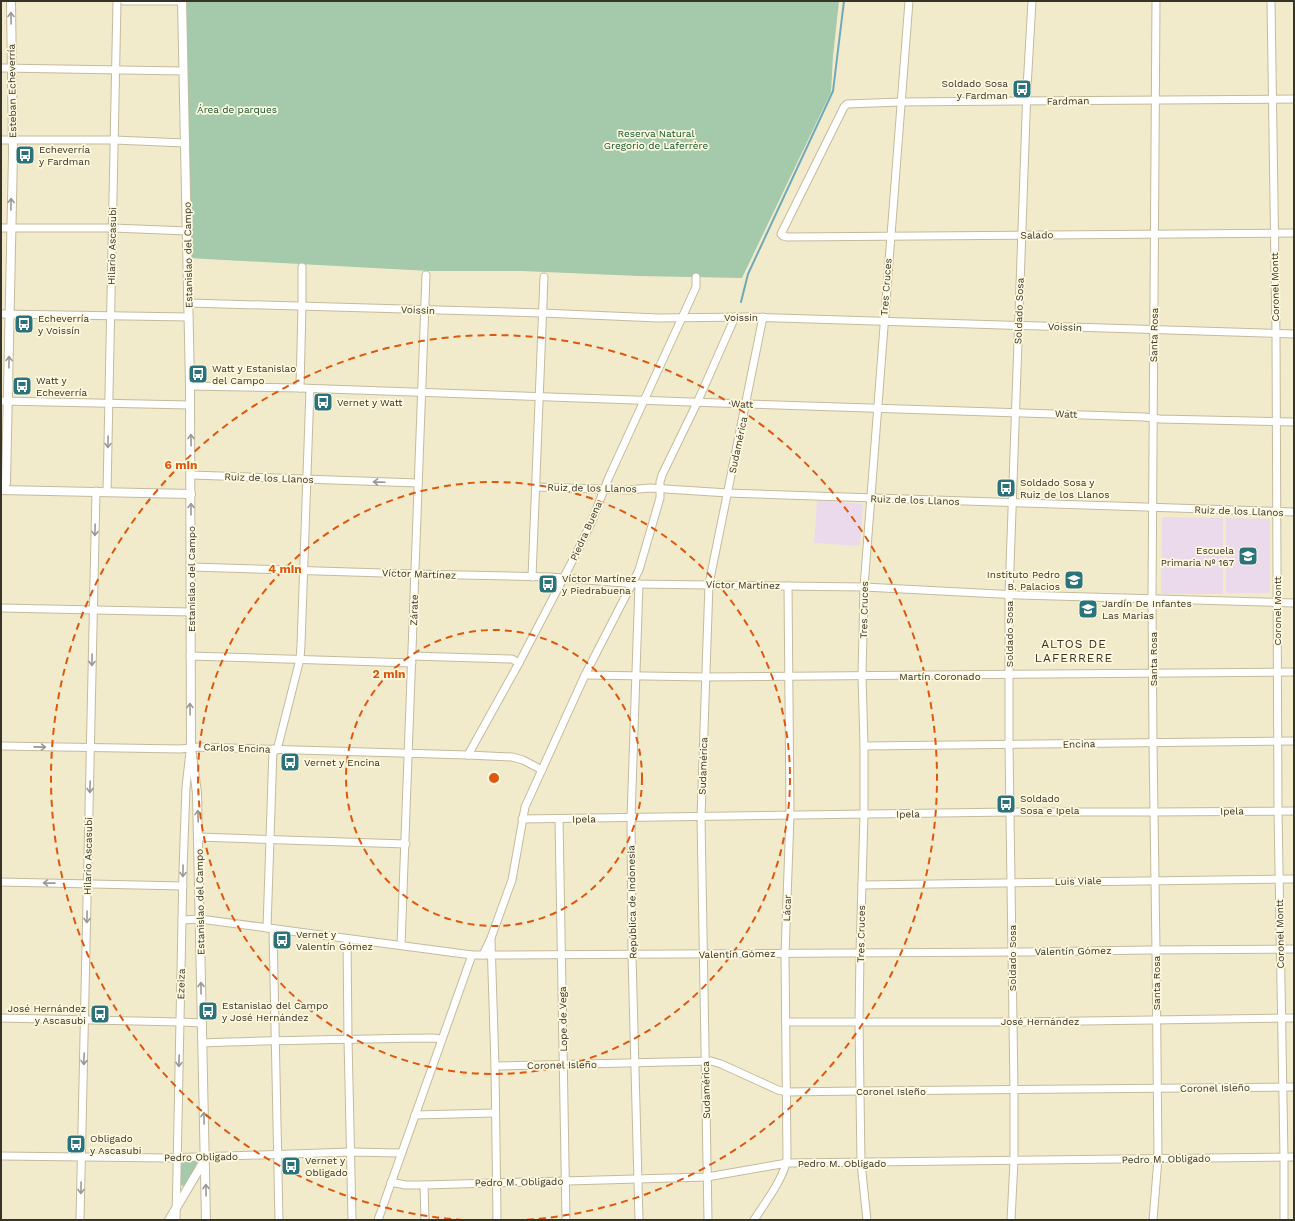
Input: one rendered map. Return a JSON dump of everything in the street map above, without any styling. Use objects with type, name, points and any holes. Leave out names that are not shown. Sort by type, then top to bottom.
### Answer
[{"type":"street","name":"Esteban Echeverría","points":[[1,490],[6,483],[5,314],[11,228],[13,140],[10,1]]},
{"type":"street","name":"Hilario Ascasubi","points":[[107,492],[117,1]]},
{"type":"street","points":[[124,1],[182,1]]},
{"type":"street","name":"Estanislao del Campo","points":[[182,1],[189,303],[191,475],[191,748],[197,793],[206,1220]]},
{"type":"street","name":"Tres Cruces","points":[[867,1220],[861,1163],[859,1022],[864,815],[862,676],[864,588],[909,1]]},
{"type":"street","name":"Soldado Sosa","points":[[1011,1220],[1014,1161],[1014,1090],[1008,594],[1032,1]]},
{"type":"street","name":"Santa Rosa","points":[[1154,1220],[1158,1159],[1152,598],[1156,1]]},
{"type":"street","name":"Coronel Montt","points":[[1271,1],[1276,334],[1278,811],[1284,1220]]},
{"type":"street","points":[[1,68],[183,71]]},
{"type":"street","name":"Fardman","points":[[781,234],[844,107],[847,104],[901,102],[1027,102],[1294,98]]},
{"type":"street","points":[[1,140],[114,140],[185,143]]},
{"type":"street","points":[[1,228],[112,228],[188,231]]},
{"type":"street","name":"Salado","points":[[781,234],[787,237],[890,237],[1294,233]]},
{"type":"street","points":[[300,388],[302,267]]},
{"type":"street","name":"Zárate","points":[[401,945],[406,844],[426,275]]},
{"type":"street","points":[[532,577],[544,277]]},
{"type":"street","name":"Piedra Buena","points":[[468,755],[519,663],[591,523],[609,477],[694,292],[696,287],[696,277]]},
{"type":"street","name":"Voissin","points":[[189,303],[542,313],[658,318],[763,317],[1294,334]]},
{"type":"street","points":[[5,314],[189,317]]},
{"type":"street","points":[[483,955],[491,938],[512,880],[525,807],[586,675],[635,583],[659,502],[661,489],[660,482],[662,475],[697,403],[735,317]]},
{"type":"street","name":"Sudamérica","points":[[708,1220],[701,817],[709,584],[747,404],[763,317]]},
{"type":"street","name":"Watt","points":[[190,386],[300,388],[1160,419],[1294,422]]},
{"type":"street","points":[[279,1220],[276,1040],[270,928],[269,839],[275,750],[300,659],[310,389]]},
{"type":"street","points":[[5,401],[190,405]]},
{"type":"street","name":"Ruiz de los Llanos","points":[[191,475],[418,483]]},
{"type":"street","name":"Ruiz de los Llanos","points":[[536,487],[661,489],[728,493],[1277,513],[1294,512]]},
{"type":"street","points":[[1,490],[191,494]]},
{"type":"street","name":"Hilario Ascasubi","points":[[80,1220],[96,492]]},
{"type":"street","name":"Víctor Martínez","points":[[191,567],[564,578],[635,583],[864,588],[1294,603]]},
{"type":"street","name":"República de Indonesia","points":[[635,583],[636,676],[631,818],[632,955],[639,1220]]},
{"type":"street","name":"Lácar","points":[[754,1220],[783,1173],[787,1163],[785,954],[790,816],[788,586]]},
{"type":"street","points":[[1,608],[191,612]]},
{"type":"street","points":[[190,656],[300,659],[512,659],[519,663]]},
{"type":"street","name":"Martín Coronado","points":[[586,675],[788,677],[1294,672]]},
{"type":"street","name":"Encina","points":[[864,746],[1294,741]]},
{"type":"street","name":"Carlos Encina","points":[[1,746],[90,748],[199,747],[468,755],[512,757],[523,760],[542,770]]},
{"type":"street","name":"Ezeiza","points":[[176,1220],[176,1158],[186,787],[191,748]]},
{"type":"street","name":"Ipela","points":[[522,819],[1011,812],[1294,811]]},
{"type":"street","name":"Lope de Vega","points":[[559,819],[566,1220]]},
{"type":"street","points":[[198,837],[406,844]]},
{"type":"street","name":"Luis Viale","points":[[862,885],[1011,882],[1294,880]]},
{"type":"street","points":[[1,882],[183,886]]},
{"type":"street","name":"Valentín Gómez","points":[[182,920],[200,919],[472,955],[785,954],[860,952],[1294,949]]},
{"type":"street","points":[[491,938],[495,1066],[497,1220]]},
{"type":"street","points":[[347,939],[352,1220]]},
{"type":"street","points":[[378,1220],[472,955]]},
{"type":"street","points":[[1,1018],[202,1023]]},
{"type":"street","name":"José Hernández","points":[[786,1022],[1012,1022],[1294,1018]]},
{"type":"street","points":[[202,1043],[276,1040],[442,1039]]},
{"type":"street","name":"Coronel Isleño","points":[[495,1066],[706,1061],[715,1062],[778,1090],[786,1092],[1294,1087]]},
{"type":"street","points":[[415,1114],[495,1113]]},
{"type":"street","name":"Pedro Obligado","points":[[1,1156],[205,1158],[351,1152],[401,1153]]},
{"type":"street","name":"Pedro M. Obligado","points":[[391,1182],[405,1185],[424,1185],[707,1177],[787,1163],[1294,1157]]},
{"type":"street","points":[[169,1220],[205,1158]]},
{"type":"street","points":[[424,1185],[425,1220]]},
{"type":"shaded area","points":[[817,500],[863,504],[860,546],[814,543]]},
{"type":"shaded area","points":[[1162,517],[1223,518],[1223,594],[1161,594]]},
{"type":"shaded area","name":"Escuela Primaria Nº 167","points":[[1226,518],[1270,519],[1270,593],[1226,593]]},
{"type":"green space","name":"Reserva Natural Gregorio de Laferrère","points":[[182,1],[839,1],[831,92],[742,278],[639,276],[522,271],[429,271],[188,258]]},
{"type":"green space","points":[[196,1161],[198,1165],[187,1184],[183,1186],[180,1185],[179,1162]]},
{"type":"waterway","points":[[741,302],[748,274],[833,91],[844,1]]},
{"type":"place","name":"Soldado Sosa y Fardman","points":[[1022,89]]},
{"type":"place","name":"Echeverría y Fardman","points":[[25,155]]},
{"type":"place","name":"Echeverría y Voissín","points":[[24,324]]},
{"type":"place","name":"Watt y Estanislao del Campo","points":[[198,374]]},
{"type":"place","name":"Watt y Echeverría","points":[[22,386]]},
{"type":"place","name":"Vernet y Watt","points":[[323,402]]},
{"type":"place","name":"Soldado Sosa y Ruiz de los Llanos","points":[[1006,488]]},
{"type":"place","name":"Escuela Primaria Nº 167","points":[[1248,556]]},
{"type":"place","name":"Instituto Pedro B. Palacios","points":[[1074,580]]},
{"type":"place","name":"Víctor Martínez y Piedrabuena","points":[[548,584]]},
{"type":"place","name":"Jardín De Infantes Las Marias","points":[[1088,609]]},
{"type":"place","name":"Vernet y Encina","points":[[290,762]]},
{"type":"place","name":"Soldado Sosa e Ipela","points":[[1006,804]]},
{"type":"place","name":"Vernet y Valentín Gómez","points":[[282,940]]},
{"type":"place","name":"Estanislao del Campo y José Hernández","points":[[208,1011]]},
{"type":"place","name":"José Hernández y Ascasubi","points":[[100,1014]]},
{"type":"place","name":"Obligado y Ascasubi","points":[[76,1144]]},
{"type":"place","name":"Vernet y Obligado","points":[[291,1166]]},
{"type":"district","name":"ALTOS DE LAFERRERE","points":[[1074,651]]},
{"type":"park label","name":"Área de parques","points":[[237,109]]}]
